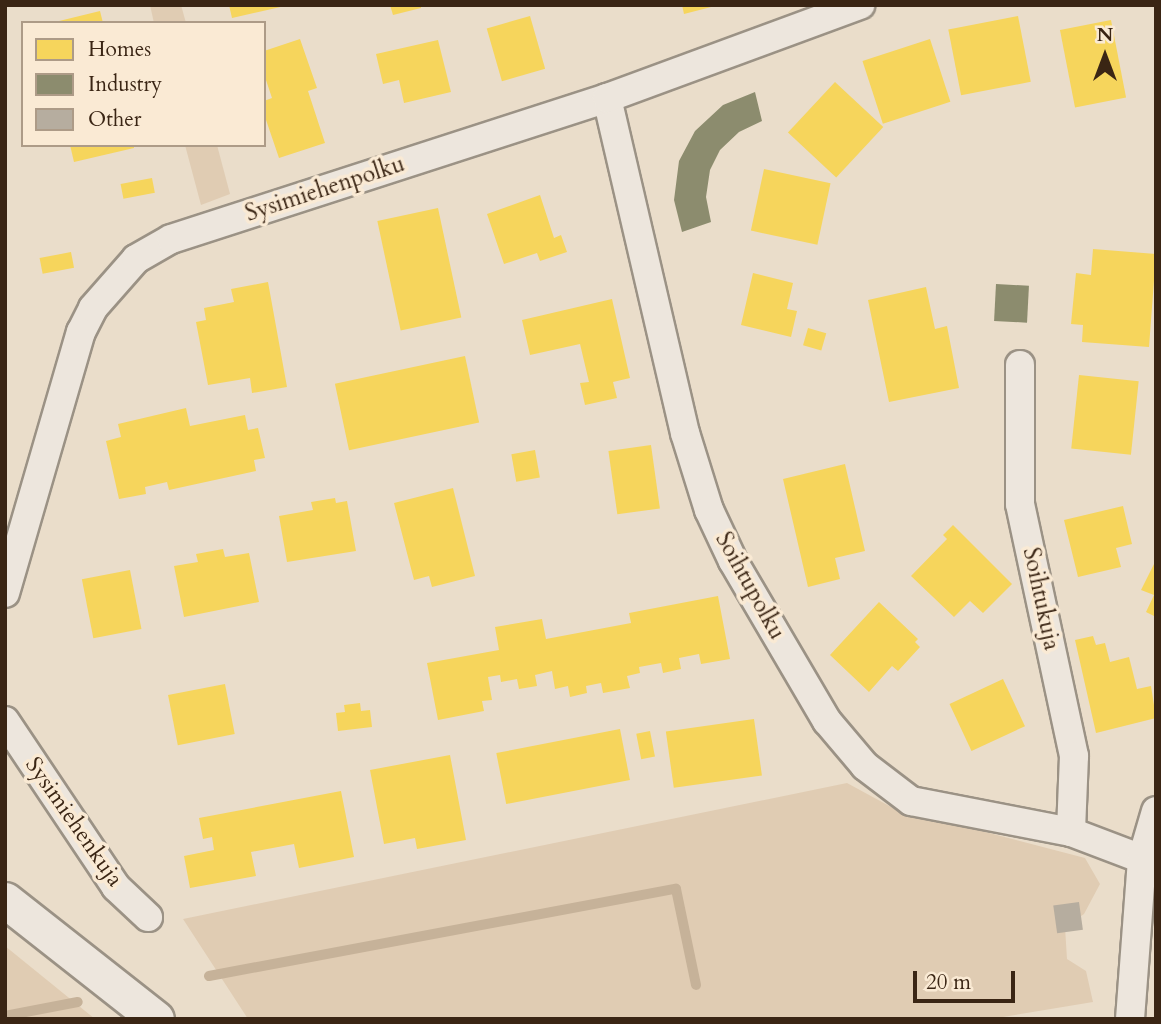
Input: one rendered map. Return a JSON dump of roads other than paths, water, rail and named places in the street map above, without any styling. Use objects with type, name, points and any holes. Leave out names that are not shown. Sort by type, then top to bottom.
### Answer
[{"type":"street","name":"Sysimiehenpolku","points":[[5,593],[81,332],[93,307],[136,259],[171,239],[607,98],[860,5]]},
{"type":"street","name":"Soihtupolku","points":[[607,98],[685,433],[709,510],[733,561],[827,721],[865,766],[911,801],[1071,832],[1142,859]]},
{"type":"street","name":"Soihtukuja","points":[[1020,365],[1020,504],[1074,757],[1071,832]]},
{"type":"street","name":"Sysimiehenkuja","points":[[5,722],[116,887],[148,918]]},
{"type":"street","points":[[1130,1019],[1142,859],[1156,811]]},
{"type":"street","points":[[5,900],[156,1019]]},
{"type":"waterway","points":[[209,976],[676,889],[696,985]]},
{"type":"waterway","points":[[5,1016],[78,1002]]}]
